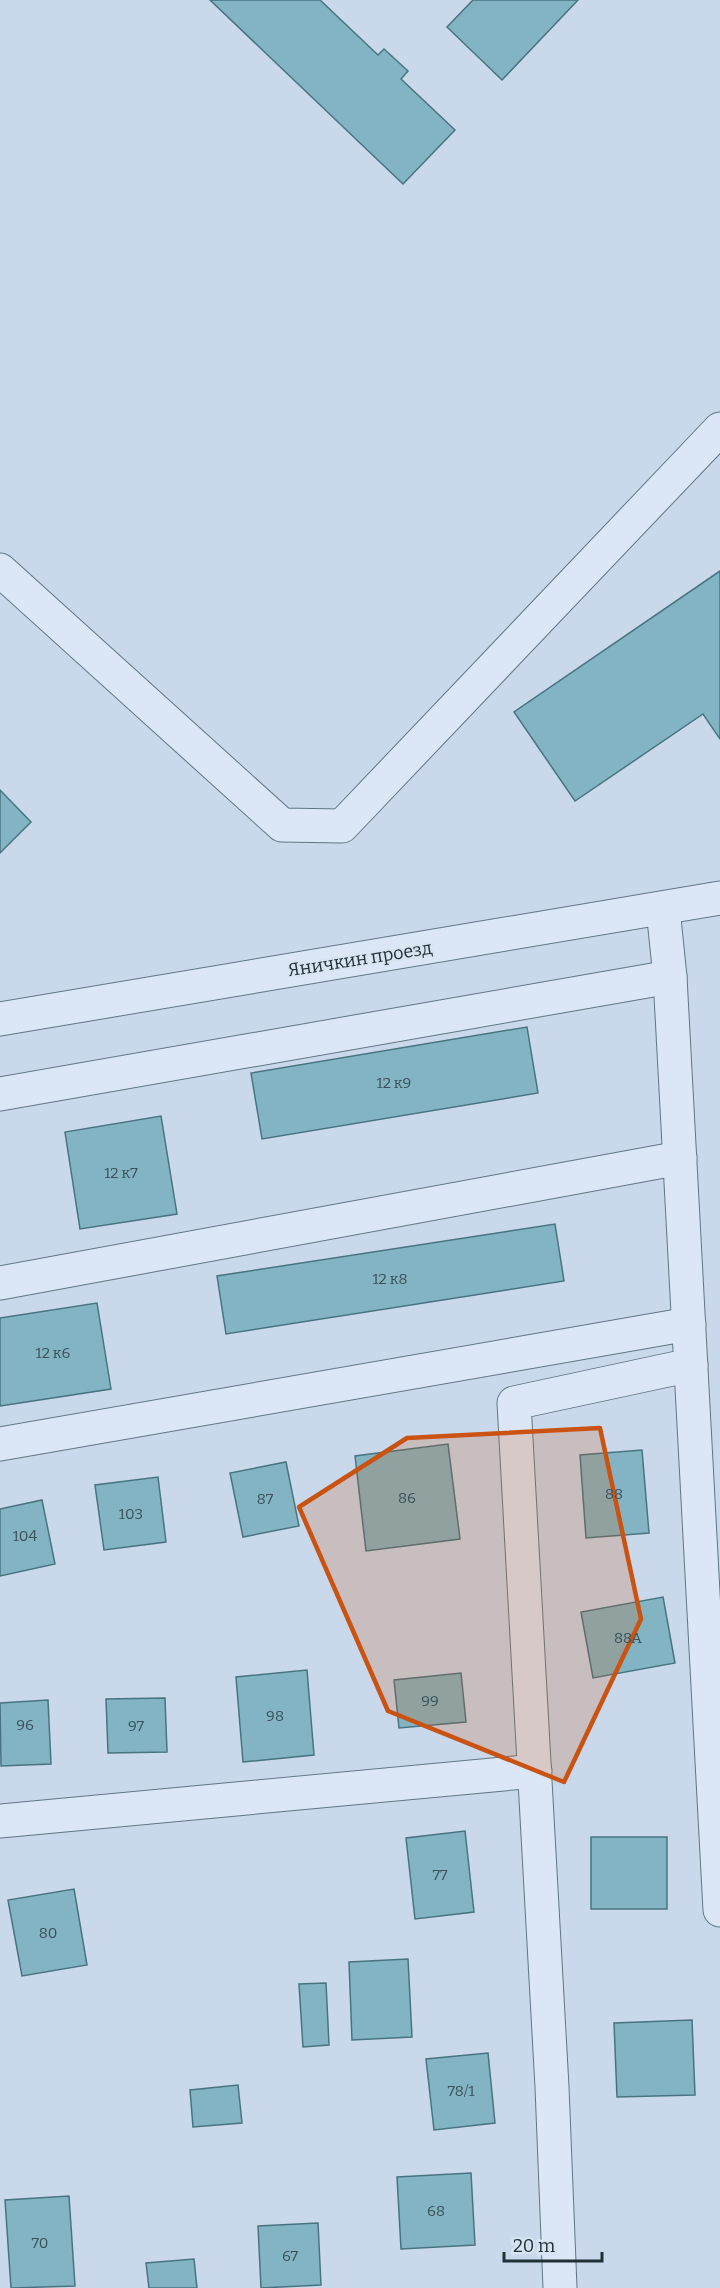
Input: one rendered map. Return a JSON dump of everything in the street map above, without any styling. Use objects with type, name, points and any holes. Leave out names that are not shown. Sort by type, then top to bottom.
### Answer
[{"type":"street","points":[[0,570],[282,825],[342,826],[720,429]]},
{"type":"street","name":"Яничкин проезд","points":[[0,1020],[720,898]]},
{"type":"street","points":[[663,909],[670,977],[691,1365],[715,1703],[720,1910]]},
{"type":"street","points":[[0,1094],[670,977]]},
{"type":"street","points":[[0,1283],[680,1158]]},
{"type":"street","points":[[0,1444],[689,1324]]},
{"type":"street","points":[[560,2288],[535,1771],[514,1403],[691,1365]]},
{"type":"street","points":[[0,1821],[535,1771]]},
{"type":"highlighted area","points":[[600,1428],[641,1619],[564,1782],[388,1711],[299,1507],[407,1438]]},
{"type":"building","points":[[210,0],[320,0],[378,55],[384,49],[408,71],[401,79],[455,130],[403,184]]},
{"type":"building","points":[[473,0],[578,0],[502,80],[447,27]]},
{"type":"building","points":[[720,571],[720,739],[703,714],[575,801],[514,712]]},
{"type":"building","points":[[0,790],[31,822],[0,853]]},
{"type":"building","points":[[527,1027],[538,1093],[262,1139],[251,1073]]},
{"type":"building","points":[[161,1116],[177,1214],[80,1229],[65,1132]]},
{"type":"building","points":[[555,1224],[564,1281],[226,1334],[217,1276]]},
{"type":"building","points":[[97,1303],[111,1389],[0,1406],[0,1318]]},
{"type":"building","points":[[448,1444],[460,1539],[366,1551],[355,1456]]},
{"type":"building","points":[[642,1450],[649,1533],[586,1538],[580,1455]]},
{"type":"building","points":[[286,1462],[299,1526],[243,1537],[230,1473]]},
{"type":"building","points":[[158,1477],[166,1542],[104,1550],[95,1485]]},
{"type":"building","points":[[42,1500],[55,1564],[0,1576],[0,1509]]},
{"type":"building","points":[[663,1597],[675,1663],[593,1678],[581,1612]]},
{"type":"building","points":[[307,1670],[314,1755],[243,1762],[236,1677]]},
{"type":"building","points":[[461,1673],[466,1722],[399,1728],[394,1680]]},
{"type":"building","points":[[165,1698],[167,1752],[108,1753],[106,1699]]},
{"type":"building","points":[[48,1700],[51,1764],[1,1766],[0,1703]]},
{"type":"building","points":[[465,1831],[474,1912],[415,1919],[406,1838]]},
{"type":"building","points":[[591,1837],[667,1837],[667,1909],[591,1909]]},
{"type":"building","points":[[74,1889],[87,1965],[22,1976],[8,1900]]},
{"type":"building","points":[[408,1959],[412,2037],[352,2040],[349,1962]]},
{"type":"building","points":[[326,1983],[329,2045],[303,2047],[299,1984]]},
{"type":"building","points":[[692,2020],[695,2095],[617,2097],[614,2023]]},
{"type":"building","points":[[488,2053],[495,2123],[434,2130],[426,2059]]},
{"type":"building","points":[[238,2085],[242,2123],[193,2127],[190,2090]]},
{"type":"building","points":[[471,2173],[475,2245],[401,2249],[397,2177]]},
{"type":"building","points":[[69,2196],[75,2286],[11,2288],[5,2200]]},
{"type":"building","points":[[318,2223],[321,2285],[261,2288],[258,2226]]},
{"type":"building","points":[[194,2259],[197,2288],[149,2288],[146,2263]]}]
